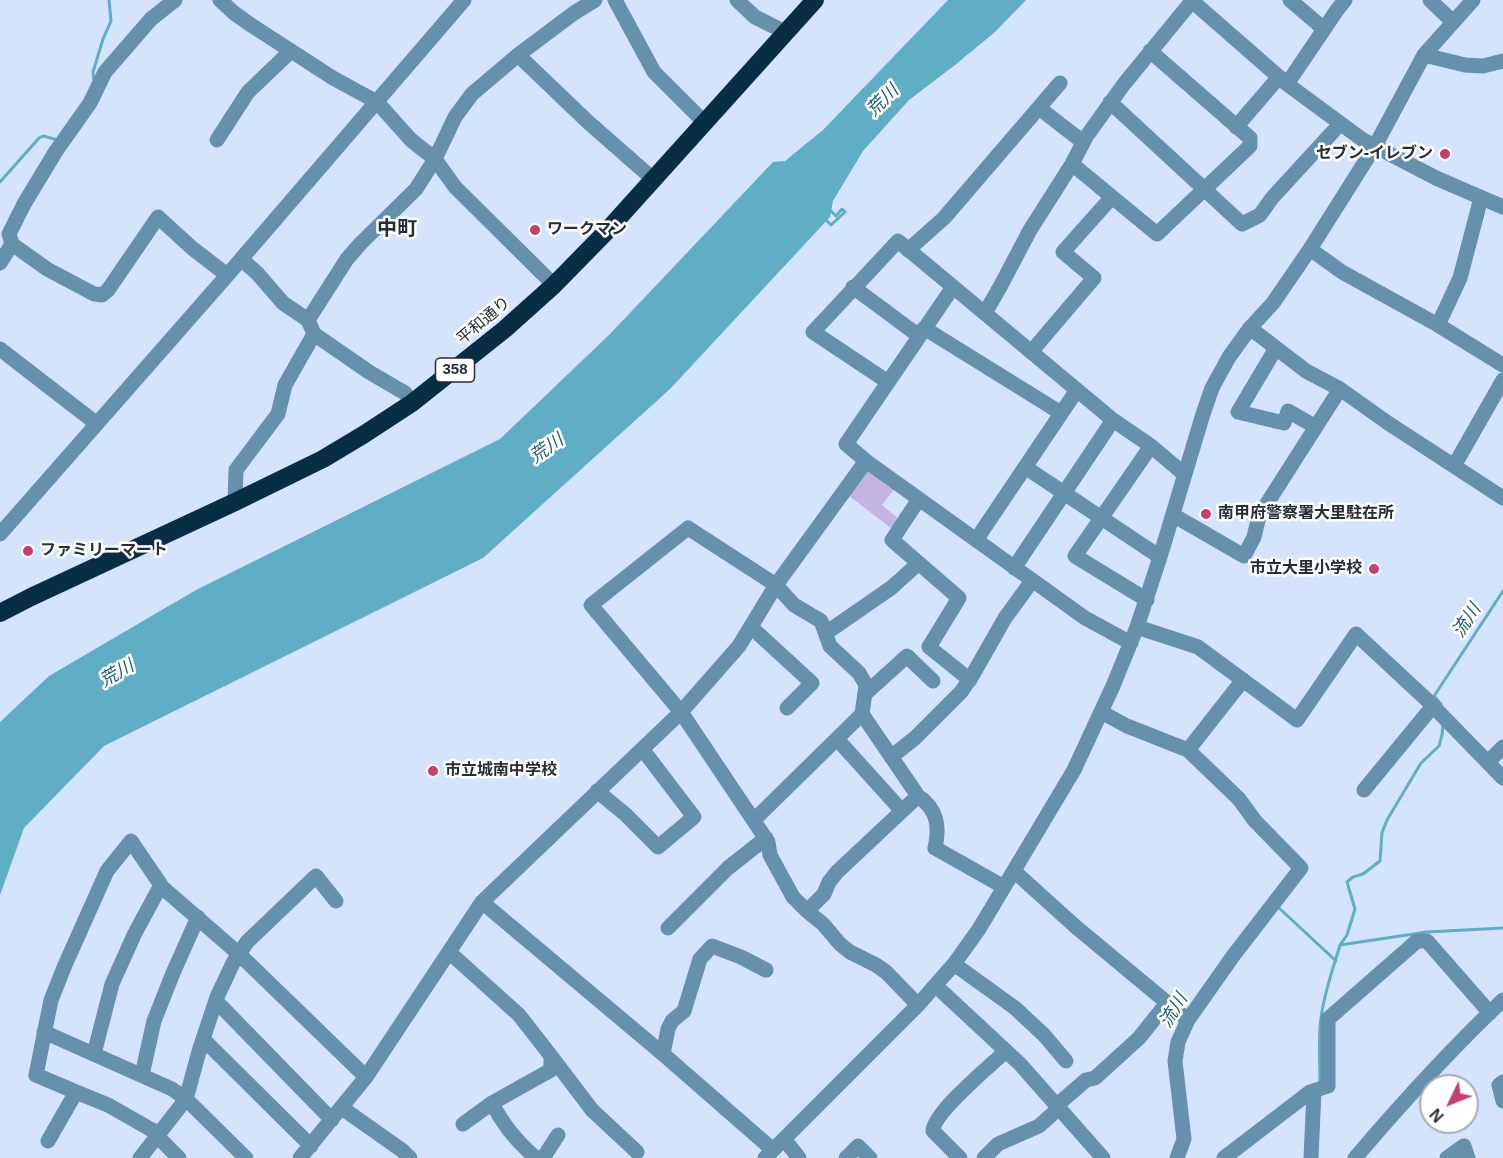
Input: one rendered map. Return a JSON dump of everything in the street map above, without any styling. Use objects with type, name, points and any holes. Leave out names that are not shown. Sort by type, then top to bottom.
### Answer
[{"type":"highway","name":"平和通り","points":[[0,613],[323,459],[412,403],[505,329],[554,285],[605,233],[815,0]]},
{"type":"street","points":[[175,0],[151,19],[105,72],[90,103],[65,137],[24,204],[9,234],[12,244],[47,269],[94,294],[102,295],[108,290],[158,217],[192,248],[227,275]]},
{"type":"street","points":[[220,0],[251,26],[333,78],[377,102],[411,140],[435,159],[455,187],[554,285]]},
{"type":"street","points":[[0,534],[242,259],[464,0]]},
{"type":"street","points":[[235,502],[236,470],[278,414],[285,385],[311,327],[347,259],[416,189],[435,159],[455,117],[472,94],[518,55],[595,0]]},
{"type":"street","points":[[615,0],[654,72],[704,122]]},
{"type":"street","points":[[737,0],[755,17],[785,32]]},
{"type":"street","points":[[1290,0],[1324,29]]},
{"type":"street","points":[[1236,127],[1283,80],[1346,0]]},
{"type":"street","points":[[1430,0],[1453,22]]},
{"type":"street","points":[[482,902],[663,1054],[769,1154],[936,986],[979,929],[1074,770],[1131,643],[1147,600],[1197,430],[1212,388],[1229,357],[1250,328],[1273,303],[1376,146],[1424,55],[1473,0]]},
{"type":"street","points":[[985,313],[1030,230],[1072,164],[1083,142],[1110,102],[1191,1],[1283,80],[1362,140],[1436,178],[1503,207]]},
{"type":"street","points":[[217,140],[248,92],[291,51]]},
{"type":"street","points":[[1072,164],[1157,234],[1250,146],[1250,138],[1150,51]]},
{"type":"street","points":[[518,55],[588,122],[653,179]]},
{"type":"street","points":[[1424,55],[1465,65],[1483,66],[1503,61]]},
{"type":"street","points":[[908,250],[944,218],[1060,82]]},
{"type":"street","points":[[1110,102],[1242,224],[1260,215],[1272,198],[1340,124]]},
{"type":"street","points":[[1039,108],[1083,142]]},
{"type":"street","points":[[1031,352],[1094,278],[1063,252],[1112,196]]},
{"type":"street","points":[[1438,325],[1460,278],[1481,198]]},
{"type":"street","points":[[888,382],[813,332],[897,241],[1113,420],[1151,446],[1184,474]]},
{"type":"street","points":[[0,263],[12,244]]},
{"type":"street","points":[[1310,249],[1342,272],[1438,325],[1503,365]]},
{"type":"street","points":[[242,259],[283,303],[311,327],[369,372],[405,393],[412,403]]},
{"type":"street","points":[[853,287],[922,332],[1061,414]]},
{"type":"street","points":[[953,287],[846,444],[866,461],[1085,618],[1131,643]]},
{"type":"street","points":[[1250,328],[1306,371],[1340,389],[1503,498]]},
{"type":"street","points":[[1276,348],[1238,412],[1284,423],[1288,411],[1316,427]]},
{"type":"street","points":[[0,349],[97,424]]},
{"type":"street","points":[[1454,466],[1503,380]]},
{"type":"street","points":[[1173,515],[1244,556],[1254,537],[1259,516],[1340,389]]},
{"type":"street","points":[[976,540],[1077,390]]},
{"type":"street","points":[[1014,568],[1113,420]]},
{"type":"street","points":[[1147,600],[1075,556],[1151,446]]},
{"type":"street","points":[[300,1158],[366,1077],[482,902],[643,750],[681,712],[739,646],[776,585],[866,461]]},
{"type":"street","points":[[1025,467],[1160,557]]},
{"type":"street","points":[[919,499],[892,540],[959,598],[928,647],[970,680]]},
{"type":"street","points":[[754,820],[862,714],[866,686],[859,673],[830,646],[821,621],[794,605],[776,585],[688,528],[591,605],[681,712],[766,838],[770,855],[794,897],[823,924],[840,944],[886,972],[918,1005]]},
{"type":"street","points":[[826,633],[891,588],[919,563]]},
{"type":"street","points":[[891,757],[915,738],[961,692],[1005,618],[1032,580]]},
{"type":"street","points":[[751,627],[812,683],[787,708]]},
{"type":"street","points":[[1137,627],[1198,647],[1297,720],[1356,634],[1439,712],[1503,778]]},
{"type":"street","points":[[865,694],[907,656],[933,681]]},
{"type":"street","points":[[1188,750],[1243,680]]},
{"type":"street","points":[[1101,712],[1127,726],[1188,750],[1239,799],[1255,821],[1301,868],[1233,956],[1188,1020],[1178,1042],[1175,1061],[1184,1138],[1177,1158]]},
{"type":"street","points":[[1364,790],[1439,712]]},
{"type":"street","points":[[862,714],[918,796],[927,802],[939,825],[935,848],[1004,887]]},
{"type":"street","points":[[837,739],[902,811]]},
{"type":"street","points":[[1488,762],[1503,747]]},
{"type":"street","points":[[597,791],[625,814],[658,848],[694,817],[643,750]]},
{"type":"street","points":[[807,911],[824,894],[829,882],[837,872],[918,796]]},
{"type":"street","points":[[668,928],[729,868],[766,838]]},
{"type":"street","points":[[179,1158],[158,1135],[108,1105],[36,1075],[51,1000],[107,871],[131,841],[161,885],[239,954],[366,1077]]},
{"type":"street","points":[[1014,871],[1076,927],[1188,1020]]},
{"type":"street","points":[[140,1158],[186,1099],[216,1001],[233,963],[247,942],[316,876],[336,901]]},
{"type":"street","points":[[94,1054],[112,984],[135,933],[161,885]]},
{"type":"street","points":[[141,1075],[154,1021],[198,917]]},
{"type":"street","points":[[1311,1158],[1328,1019],[1417,942],[1427,941],[1490,1012]]},
{"type":"street","points":[[663,1054],[668,1029],[672,1021],[684,1011],[700,959],[712,946],[766,970]]},
{"type":"street","points":[[449,952],[519,1015],[592,1110],[637,1152]]},
{"type":"street","points":[[954,964],[1015,1008],[1044,1035],[1066,1061]]},
{"type":"street","points":[[936,986],[1020,1064],[1103,1158]]},
{"type":"street","points":[[1355,1158],[1407,1098],[1468,1033],[1503,1000]]},
{"type":"street","points":[[216,1001],[337,1114],[403,1151],[410,1158]]},
{"type":"street","points":[[984,1158],[998,1144],[1039,1126],[1086,1080],[1095,1078],[1140,1038],[1167,1003]]},
{"type":"street","points":[[44,1032],[172,1089],[186,1099],[246,1158]]},
{"type":"street","points":[[203,1039],[311,1146]]},
{"type":"street","points":[[960,1158],[933,1131],[933,1125],[956,1098],[1006,1051]]},
{"type":"street","points":[[463,1124],[492,1103],[551,1070],[551,1056]]},
{"type":"street","points":[[1503,1082],[1499,1085],[1503,1101]]},
{"type":"street","points":[[1224,1158],[1244,1153],[1310,1092],[1319,1089]]},
{"type":"street","points":[[48,1141],[76,1092]]},
{"type":"street","points":[[492,1103],[509,1131],[536,1158]]},
{"type":"street","points":[[543,1158],[558,1135]]},
{"type":"street","points":[[784,1139],[799,1158]]},
{"type":"street","points":[[846,1158],[858,1146],[870,1158]]},
{"type":"street","points":[[1447,1158],[1464,1146],[1468,1158]]},
{"type":"shaded area","points":[[870,464],[898,484],[882,505],[899,519],[892,529],[848,495]]},
{"type":"water","name":"荒川","points":[[948,0],[1026,0],[995,32],[909,100],[863,151],[833,201],[830,217],[670,389],[483,558],[104,746],[24,828],[0,895],[0,722],[49,676],[196,590],[500,439],[610,334],[773,162],[785,161],[823,130]]},
{"type":"waterway","points":[[94,80],[93,72],[111,21],[109,0]]},
{"type":"waterway","points":[[0,182],[39,138],[43,136],[58,140]]},
{"type":"waterway","points":[[826,220],[831,225],[845,212],[842,209],[836,216],[831,211]]},
{"type":"waterway","name":"流川","points":[[1441,704],[1434,696],[1503,591]]},
{"type":"waterway","points":[[1340,945],[1347,935],[1355,909],[1347,882],[1363,874],[1380,861],[1382,833],[1387,820],[1421,763],[1439,746],[1443,724]]},
{"type":"waterway","points":[[1278,907],[1336,961]]},
{"type":"waterway","points":[[1320,1084],[1321,1018],[1326,990],[1340,945],[1427,932],[1503,928]]},
{"type":"place","name":"セブン-イレブン","points":[[1445,154]]},
{"type":"place","name":"ワークマン","points":[[535,230]]},
{"type":"place","name":"南甲府警察署大里駐在所","points":[[1206,514]]},
{"type":"place","name":"ファミリーマート","points":[[28,551]]},
{"type":"place","name":"市立大里小学校","points":[[1374,569]]},
{"type":"place","name":"市立城南中学校","points":[[433,771]]},
{"type":"district","name":"中町","points":[[397,229]]}]
